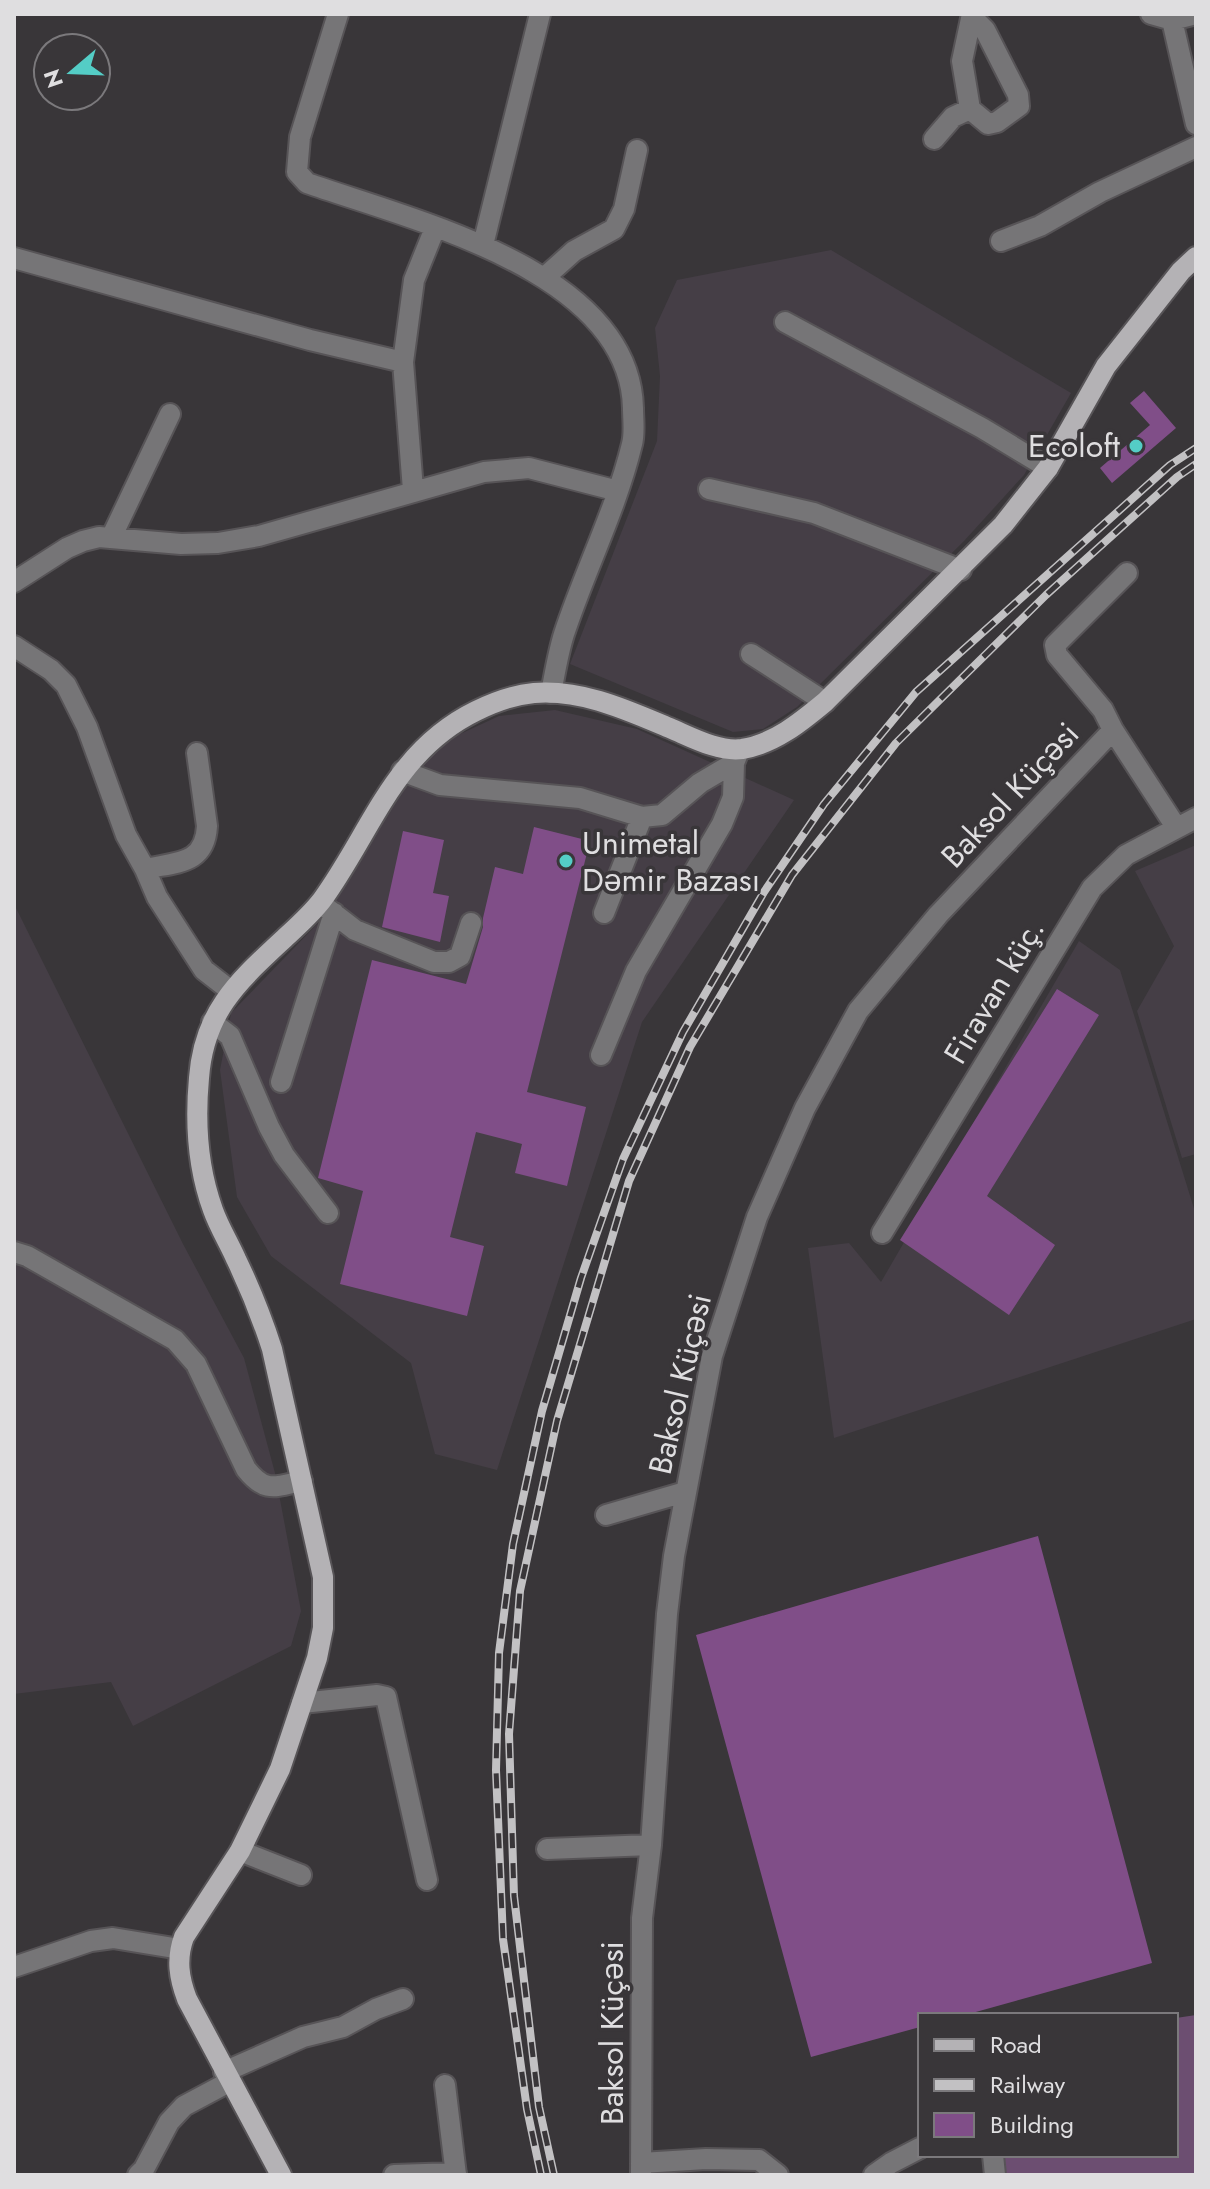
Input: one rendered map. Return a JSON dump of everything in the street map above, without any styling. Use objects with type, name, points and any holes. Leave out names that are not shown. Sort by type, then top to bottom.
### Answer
[{"type":"main road","points":[[281,2175],[226,2077],[181,1983],[180,1949],[193,1921],[240,1851],[280,1769],[317,1658],[325,1605],[323,1577],[284,1395],[262,1318],[206,1188],[198,1116],[199,1078],[204,1043],[212,1022],[231,991],[327,908],[402,771],[432,740],[468,715],[510,698],[551,693],[577,696],[616,706],[737,756],[778,736],[825,702],[1003,525],[1048,468],[1106,366],[1162,293],[1196,257]]},
{"type":"street","points":[[338,14],[300,137],[297,172],[307,183],[483,245],[545,277],[608,332],[628,371],[633,399],[633,440],[618,491],[564,634],[551,693]]},
{"type":"street","points":[[483,245],[540,14]]},
{"type":"street","points":[[1151,14],[1172,20],[1196,14]]},
{"type":"street","points":[[972,16],[985,30],[1018,95],[1019,106],[997,122],[988,124],[970,109],[962,61],[972,16]]},
{"type":"street","points":[[1172,20],[1196,124]]},
{"type":"street","points":[[934,139],[953,117],[970,109]]},
{"type":"street","points":[[1001,241],[1040,226],[1100,192],[1196,147]]},
{"type":"street","points":[[545,277],[574,251],[614,229],[624,209],[637,150]]},
{"type":"street","points":[[413,490],[403,362],[414,280],[435,228]]},
{"type":"street","points":[[14,258],[310,340],[403,362]]},
{"type":"street","points":[[785,322],[982,428],[1048,468]]},
{"type":"street","points":[[111,538],[170,414]]},
{"type":"street","points":[[14,582],[83,541],[111,538],[181,544],[218,543],[259,536],[484,472],[529,468],[618,491]]},
{"type":"street","points":[[709,489],[814,513],[961,570]]},
{"type":"street","points":[[1127,573],[1055,645],[1057,655],[1103,710],[1176,827]]},
{"type":"street","points":[[14,646],[51,670],[72,695],[87,727],[126,835],[157,897],[204,970],[231,991]]},
{"type":"street","points":[[751,654],[825,702]]},
{"type":"street","name":"Baksol Küçəsi","points":[[641,2169],[642,1918],[651,1845],[667,1614],[685,1492],[712,1356],[757,1217],[805,1108],[858,1011],[938,915],[1113,730]]},
{"type":"street","points":[[145,869],[189,859],[200,852],[207,826],[197,753]]},
{"type":"street","points":[[402,771],[440,785],[580,798],[642,817],[662,815],[737,756]]},
{"type":"street","points":[[601,1055],[636,971],[722,824],[733,797],[737,756]]},
{"type":"street","points":[[604,913],[642,817]]},
{"type":"street","name":"Firavan küç.","points":[[882,1233],[1092,888],[1126,855],[1196,818]]},
{"type":"street","points":[[281,1082],[327,908],[363,934],[434,962],[449,962],[460,956],[471,923]]},
{"type":"street","points":[[212,1022],[230,1036],[284,1155],[328,1213]]},
{"type":"street","points":[[14,1252],[27,1256],[175,1340],[196,1364],[246,1469],[257,1483],[270,1487],[302,1481]]},
{"type":"street","points":[[606,1515],[685,1492]]},
{"type":"street","points":[[302,1703],[377,1695],[386,1697],[427,1880]]},
{"type":"street","points":[[547,1849],[651,1845]]},
{"type":"street","points":[[240,1851],[301,1875]]},
{"type":"street","points":[[14,1967],[91,1941],[113,1938],[180,1949]]},
{"type":"street","points":[[138,2175],[169,2122],[184,2106],[226,2077],[303,2037],[343,2027],[403,1999]]},
{"type":"street","points":[[394,2175],[456,2174],[445,2085]]},
{"type":"street","points":[[874,2175],[918,2149]]},
{"type":"street","points":[[641,2169],[706,2159],[759,2160],[778,2175]]},
{"type":"shaded area","points":[[831,250],[1071,393],[1024,475],[964,541],[797,707],[763,729],[733,732],[570,664],[657,441],[660,376],[655,328],[677,280]]},
{"type":"shaded area","points":[[555,710],[637,729],[794,800],[642,1022],[497,1470],[435,1454],[411,1363],[271,1256],[237,1197],[220,1070],[231,1013],[321,920],[402,789],[443,742],[499,716]]},
{"type":"shaded area","points":[[1196,845],[1196,1154],[1182,1158],[1137,1011],[1174,946],[1135,871]]},
{"type":"shaded area","points":[[14,904],[183,1244],[244,1358],[275,1473],[301,1611],[291,1646],[133,1726],[111,1682],[14,1694]]},
{"type":"shaded area","points":[[1079,941],[1120,970],[1196,1215],[1196,1319],[834,1438],[808,1248],[849,1243],[881,1282]]},
{"type":"shaded area","points":[[1196,2015],[1196,2175],[985,2175],[984,2157],[1178,2157],[1178,2018]]},
{"type":"building","points":[[1144,391],[1176,428],[1112,483],[1100,468],[1150,425],[1130,403]]},
{"type":"building","points":[[534,827],[590,841],[527,1092],[586,1107],[567,1186],[515,1173],[522,1144],[476,1132],[450,1237],[484,1246],[467,1316],[340,1284],[363,1191],[318,1178],[372,960],[466,984],[483,927],[495,867],[523,874]]},
{"type":"building","points":[[403,831],[444,840],[433,893],[449,896],[440,942],[382,927]]},
{"type":"building","points":[[1057,989],[1099,1015],[987,1196],[1055,1245],[1009,1315],[900,1240]]},
{"type":"building","points":[[1038,1536],[1152,1963],[972,2013],[918,2013],[918,2028],[811,2057],[696,1635]]},
{"type":"railway","points":[[541,2175],[527,2109],[503,1939],[496,1770],[499,1653],[513,1544],[542,1411],[581,1278],[623,1159],[683,1032],[764,892],[824,804],[916,692],[1170,465],[1196,448]]},
{"type":"railway","points":[[554,2175],[539,2107],[514,1896],[509,1734],[520,1591],[557,1421],[629,1181],[690,1047],[792,875],[896,743],[1046,595],[1177,477],[1196,464]]},
{"type":"place","name":"Ecoloft","points":[[1136,446]]},
{"type":"place","name":"Unimetal Dəmir Bazası","points":[[566,861]]}]
